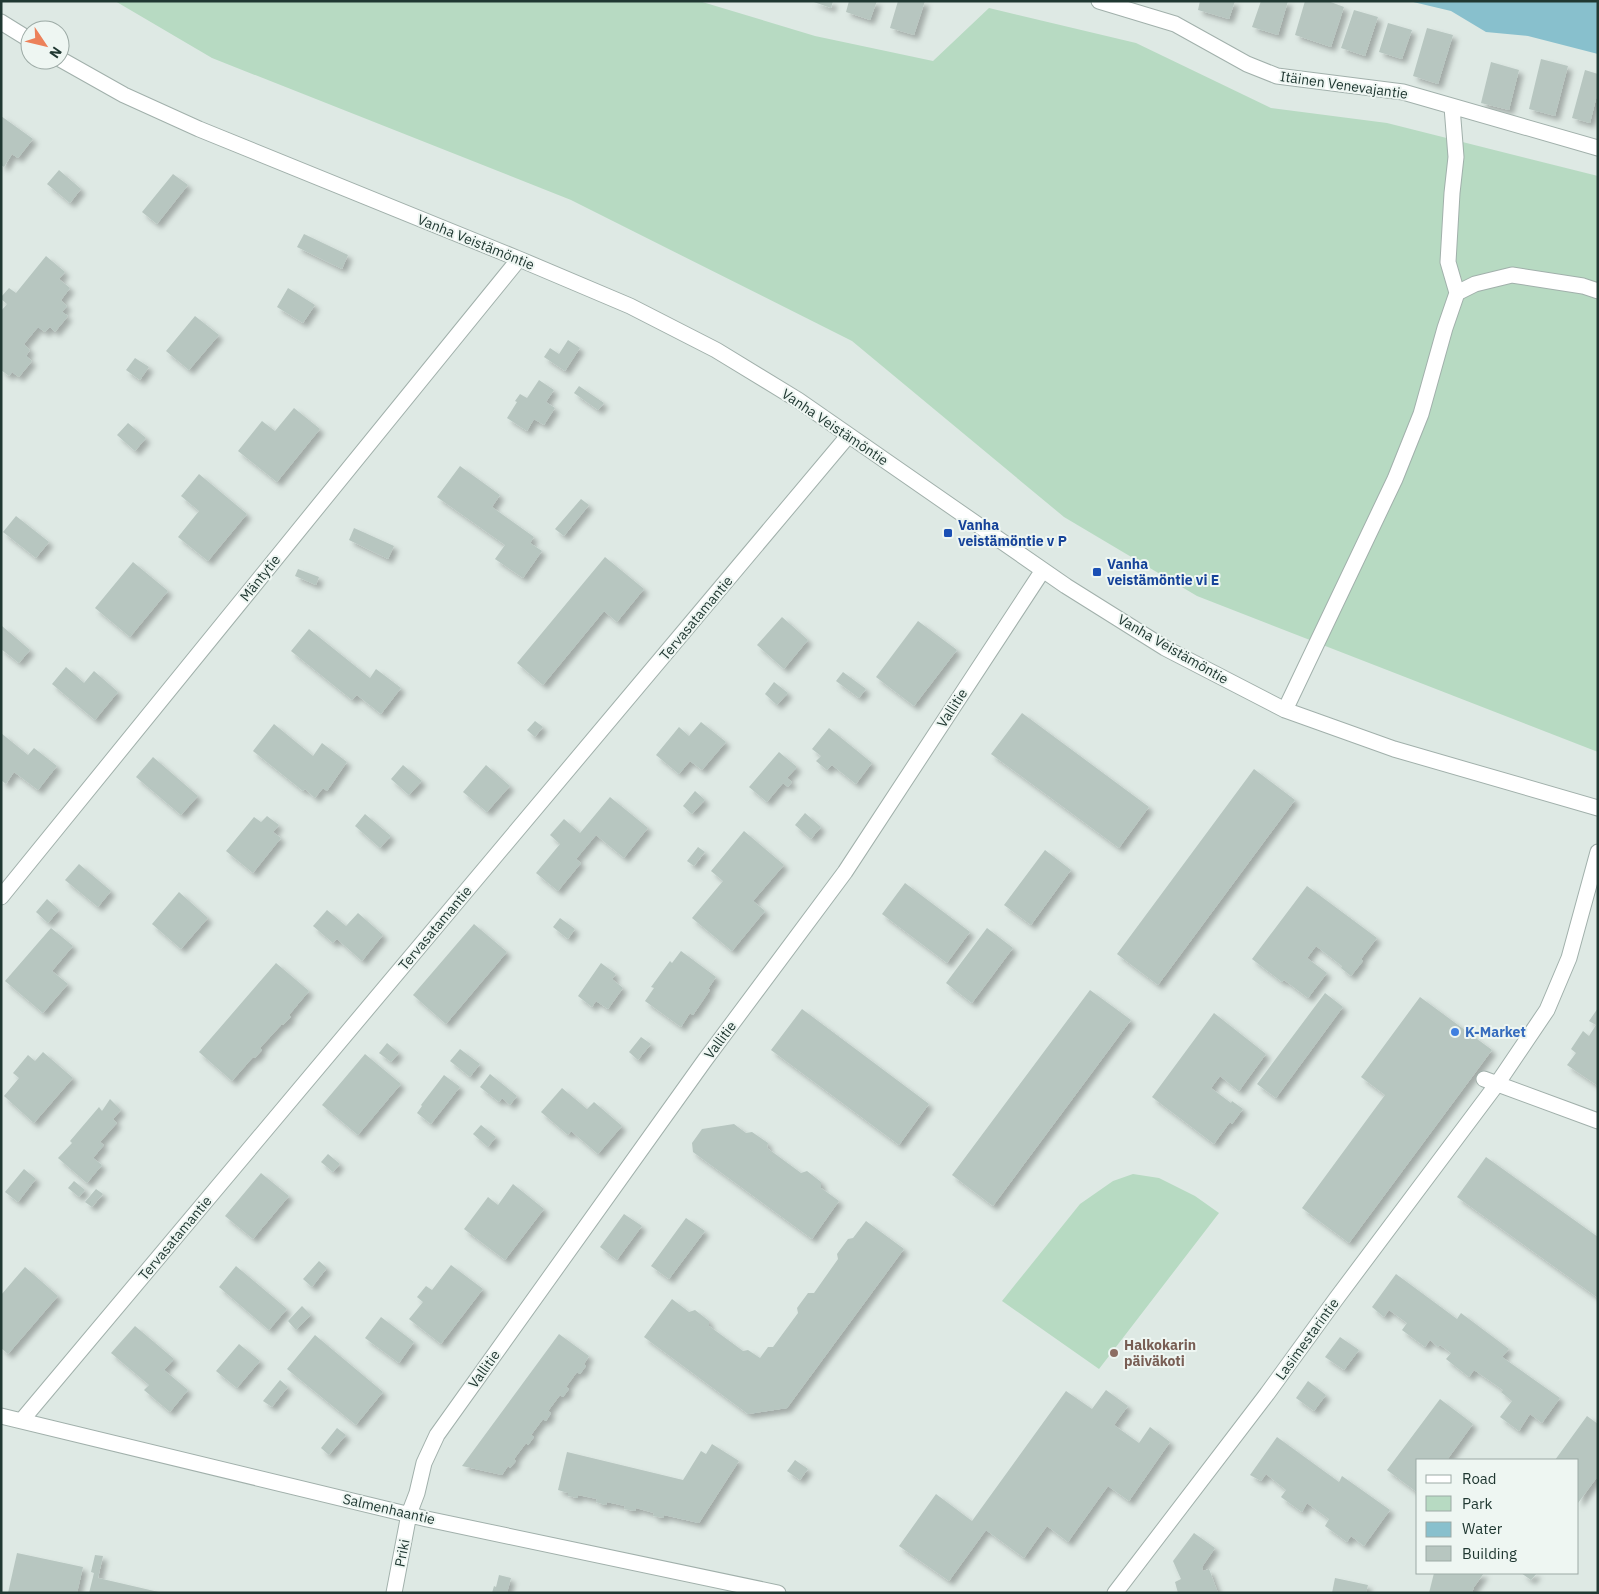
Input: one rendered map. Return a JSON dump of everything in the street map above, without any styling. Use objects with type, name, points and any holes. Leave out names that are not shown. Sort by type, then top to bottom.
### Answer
[{"type":"street","name":"Itäinen Venevajantie","points":[[1099,1],[1174,24],[1248,64],[1277,76],[1403,92],[1598,148]]},
{"type":"street","points":[[1,22],[20,34]]},
{"type":"street","name":"Vanha Veistämöntie","points":[[70,65],[124,95],[199,129],[630,306],[716,350],[798,400],[1043,570],[1166,648],[1285,710],[1394,749],[1598,808]]},
{"type":"street","points":[[1285,710],[1396,479],[1421,414],[1456,293],[1448,262],[1456,157],[1452,107]]},
{"type":"street","name":"Mäntytie","points":[[1,897],[519,259]]},
{"type":"street","points":[[1456,293],[1476,284],[1512,276],[1583,286],[1598,291]]},
{"type":"street","name":"Tervasatamantie","points":[[22,1420],[848,436]]},
{"type":"street","name":"Vallitie","points":[[409,1514],[417,1493],[424,1463],[437,1435],[705,1060],[845,872],[1043,570]]},
{"type":"street","name":"Lasimestarintie","points":[[1115,1593],[1268,1394],[1490,1081],[1547,1010],[1569,958],[1598,852]]},
{"type":"street","points":[[1490,1081],[1598,1121]]},
{"type":"street","name":"Salmenhaantie","points":[[1,1416],[409,1514],[778,1593]]},
{"type":"street","name":"Priki","points":[[394,1593],[409,1514]]},
{"type":"green space","points":[[115,1],[699,1],[815,36],[933,61],[989,8],[1136,43],[1271,108],[1387,123],[1598,176],[1598,752],[1197,596],[1064,517],[852,341],[571,200],[212,58]]},
{"type":"green space","points":[[1133,1174],[1159,1178],[1195,1196],[1219,1213],[1099,1369],[1002,1301],[1080,1204],[1113,1181]]},
{"type":"water","points":[[1409,1],[1598,1],[1598,54],[1528,36],[1486,32],[1451,11]]},
{"type":"building","points":[[811,1],[833,1],[831,8]]},
{"type":"building","points":[[849,1],[877,1],[870,20],[846,12]]},
{"type":"building","points":[[898,1],[925,1],[914,35],[890,28]]},
{"type":"building","points":[[1200,1],[1235,1],[1229,19],[1198,10]]},
{"type":"building","points":[[1261,1],[1288,1],[1278,35],[1252,27]]},
{"type":"building","points":[[1305,1],[1328,1],[1344,7],[1331,47],[1295,35]]},
{"type":"building","points":[[1354,10],[1378,17],[1365,56],[1341,48]]},
{"type":"building","points":[[1388,23],[1412,30],[1402,59],[1379,52]]},
{"type":"building","points":[[1427,28],[1453,35],[1438,84],[1413,76]]},
{"type":"building","points":[[1541,59],[1568,66],[1555,116],[1529,109]]},
{"type":"building","points":[[1491,62],[1519,70],[1509,110],[1481,103]]},
{"type":"building","points":[[1585,70],[1598,74],[1598,91],[1590,123],[1572,118]]},
{"type":"building","points":[[1,116],[33,139],[18,158],[12,154],[4,167],[1,165]]},
{"type":"building","points":[[59,170],[81,189],[70,203],[47,184]]},
{"type":"building","points":[[173,174],[188,185],[157,224],[142,212]]},
{"type":"building","points":[[304,234],[348,255],[342,269],[297,247]]},
{"type":"building","points":[[46,256],[65,272],[59,279],[70,288],[61,300],[67,306],[62,312],[68,316],[55,332],[50,327],[45,332],[38,327],[24,344],[30,350],[26,356],[32,361],[19,377],[12,372],[9,376],[1,370],[1,311],[7,304],[1,297],[9,288],[16,293]]},
{"type":"building","points":[[288,288],[315,305],[303,323],[277,307]]},
{"type":"building","points":[[195,316],[219,335],[189,370],[166,351]]},
{"type":"building","points":[[568,340],[580,348],[565,371],[544,357],[550,348],[559,354]]},
{"type":"building","points":[[135,358],[149,367],[140,380],[126,370]]},
{"type":"building","points":[[539,380],[554,390],[546,402],[555,408],[544,425],[534,419],[527,431],[507,418],[520,394],[527,398]]},
{"type":"building","points":[[579,386],[604,403],[598,410],[574,393]]},
{"type":"building","points":[[294,408],[320,429],[277,482],[238,451],[262,421],[275,431]]},
{"type":"building","points":[[128,423],[146,438],[135,451],[117,435]]},
{"type":"building","points":[[460,466],[500,495],[492,507],[534,537],[530,543],[542,551],[523,578],[495,559],[505,545],[437,497]]},
{"type":"building","points":[[199,474],[247,514],[208,561],[178,537],[199,511],[181,496]]},
{"type":"building","points":[[581,499],[589,505],[564,536],[555,529]]},
{"type":"building","points":[[16,516],[49,542],[36,558],[3,532]]},
{"type":"building","points":[[354,528],[394,546],[388,559],[349,540]]},
{"type":"building","points":[[605,557],[644,589],[617,622],[604,611],[543,685],[517,663]]},
{"type":"building","points":[[133,562],[168,591],[130,637],[95,608]]},
{"type":"building","points":[[298,569],[319,577],[316,585],[295,576]]},
{"type":"building","points":[[782,617],[808,640],[784,669],[757,645]]},
{"type":"building","points":[[918,621],[957,650],[914,706],[876,677]]},
{"type":"building","points":[[2,626],[30,650],[19,663],[1,649]]},
{"type":"building","points":[[309,629],[370,678],[376,669],[401,688],[381,714],[357,695],[352,700],[291,651]]},
{"type":"building","points":[[66,667],[84,683],[94,671],[118,692],[95,720],[52,684]]},
{"type":"building","points":[[843,672],[866,689],[859,698],[836,681]]},
{"type":"building","points":[[774,682],[788,693],[777,705],[765,694]]},
{"type":"building","points":[[1022,713],[1149,807],[1119,848],[991,754]]},
{"type":"building","points":[[535,721],[543,727],[535,737],[527,730]]},
{"type":"building","points":[[701,722],[726,742],[702,770],[690,761],[679,774],[656,755],[679,727],[689,736]]},
{"type":"building","points":[[274,724],[313,756],[322,743],[347,762],[327,791],[323,788],[315,798],[305,789],[303,791],[253,751]]},
{"type":"building","points":[[829,728],[872,763],[856,784],[832,765],[827,770],[816,761],[821,756],[812,749]]},
{"type":"building","points":[[1,733],[28,755],[34,748],[57,766],[38,790],[14,772],[6,784],[1,780]]},
{"type":"building","points":[[779,752],[797,767],[787,778],[792,782],[788,787],[783,783],[767,802],[749,787]]},
{"type":"building","points":[[153,757],[198,796],[181,815],[136,777]]},
{"type":"building","points":[[403,765],[422,781],[409,795],[391,779]]},
{"type":"building","points":[[486,765],[510,786],[487,812],[463,792]]},
{"type":"building","points":[[1254,769],[1295,800],[1158,985],[1117,954]]},
{"type":"building","points":[[695,791],[705,800],[692,814],[683,806]]},
{"type":"building","points":[[610,797],[648,828],[624,858],[596,835],[576,859],[581,863],[558,891],[536,873],[560,844],[550,835],[564,819],[580,833]]},
{"type":"building","points":[[805,813],[821,827],[811,839],[795,825]]},
{"type":"building","points":[[365,814],[391,836],[380,848],[355,826]]},
{"type":"building","points":[[267,816],[279,825],[273,832],[281,838],[253,873],[226,851],[254,817],[261,822]]},
{"type":"building","points":[[744,831],[784,865],[753,901],[765,911],[732,951],[692,918],[723,881],[711,871]]},
{"type":"building","points":[[698,847],[705,852],[694,866],[687,861]]},
{"type":"building","points":[[1045,850],[1071,870],[1031,925],[1004,905]]},
{"type":"building","points":[[79,864],[111,891],[98,907],[65,880]]},
{"type":"building","points":[[905,883],[970,932],[947,963],[882,914]]},
{"type":"building","points":[[1307,886],[1377,938],[1351,976],[1341,968],[1342,966],[1316,946],[1307,958],[1327,973],[1308,998],[1284,980],[1282,982],[1252,959]]},
{"type":"building","points":[[179,892],[208,918],[181,949],[152,924]]},
{"type":"building","points":[[47,899],[59,910],[48,923],[36,912]]},
{"type":"building","points":[[327,910],[346,926],[358,913],[383,935],[362,961],[337,939],[333,943],[313,926]]},
{"type":"building","points":[[560,918],[575,929],[568,939],[553,927]]},
{"type":"building","points":[[474,924],[507,952],[446,1024],[413,995]]},
{"type":"building","points":[[51,928],[73,946],[52,971],[68,984],[43,1013],[5,981]]},
{"type":"building","points":[[987,928],[1013,948],[972,1003],[946,983]]},
{"type":"building","points":[[681,951],[716,977],[708,989],[710,990],[693,1015],[690,1013],[681,1027],[645,1001],[654,988],[651,987],[670,961],[672,963]]},
{"type":"building","points":[[276,963],[309,991],[289,1015],[291,1017],[282,1024],[260,1048],[262,1050],[255,1058],[253,1057],[232,1081],[199,1052]]},
{"type":"building","points":[[601,963],[616,974],[612,979],[623,988],[608,1009],[596,1001],[592,1007],[578,996]]},
{"type":"building","points":[[1090,990],[1131,1020],[993,1206],[952,1175]]},
{"type":"building","points":[[1325,993],[1343,1007],[1276,1098],[1257,1084]]},
{"type":"building","points":[[1420,997],[1492,1050],[1349,1243],[1302,1208],[1385,1095],[1361,1077]]},
{"type":"building","points":[[1598,1008],[1598,1086],[1567,1065],[1576,1053],[1571,1049],[1583,1031],[1589,1036],[1596,1025],[1589,1021]]},
{"type":"building","points":[[802,1009],[929,1104],[899,1145],[771,1050]]},
{"type":"building","points":[[1214,1013],[1266,1054],[1239,1091],[1220,1076],[1211,1088],[1231,1103],[1232,1101],[1243,1109],[1232,1124],[1230,1122],[1214,1144],[1152,1097]]},
{"type":"building","points":[[641,1037],[651,1044],[638,1060],[629,1052]]},
{"type":"building","points":[[387,1043],[399,1053],[391,1062],[379,1053]]},
{"type":"building","points":[[460,1049],[480,1064],[470,1077],[450,1061]]},
{"type":"building","points":[[43,1052],[73,1078],[34,1123],[4,1096],[19,1078],[13,1073],[28,1055],[35,1061]]},
{"type":"building","points":[[365,1054],[401,1084],[358,1135],[322,1105]]},
{"type":"building","points":[[490,1074],[517,1096],[510,1105],[502,1098],[499,1102],[480,1087]]},
{"type":"building","points":[[444,1075],[460,1087],[431,1124],[417,1113]]},
{"type":"building","points":[[562,1088],[587,1109],[594,1102],[622,1126],[598,1154],[571,1131],[568,1135],[541,1112]]},
{"type":"building","points":[[110,1099],[121,1110],[113,1119],[117,1123],[100,1142],[104,1145],[93,1158],[102,1165],[87,1183],[58,1158],[72,1143],[70,1141],[99,1107],[102,1111]]},
{"type":"building","points":[[734,1124],[746,1133],[752,1132],[768,1143],[767,1148],[801,1173],[807,1171],[821,1182],[821,1188],[839,1201],[812,1239],[693,1152],[692,1143],[702,1129]]},
{"type":"building","points":[[481,1125],[496,1137],[488,1147],[473,1134]]},
{"type":"building","points":[[328,1154],[340,1164],[333,1172],[321,1162]]},
{"type":"building","points":[[1486,1157],[1598,1237],[1598,1298],[1457,1197]]},
{"type":"building","points":[[24,1169],[36,1179],[18,1202],[5,1192]]},
{"type":"building","points":[[261,1173],[289,1196],[253,1239],[225,1216]]},
{"type":"building","points":[[74,1181],[85,1190],[79,1197],[68,1188]]},
{"type":"building","points":[[513,1184],[544,1209],[505,1260],[464,1229],[488,1197],[498,1205]]},
{"type":"building","points":[[96,1189],[103,1194],[92,1207],[85,1202]]},
{"type":"building","points":[[624,1214],[642,1226],[617,1260],[600,1247]]},
{"type":"building","points":[[686,1218],[705,1231],[669,1279],[651,1266]]},
{"type":"building","points":[[866,1221],[904,1249],[787,1408],[748,1414],[644,1337],[672,1299],[689,1312],[695,1310],[709,1321],[709,1326],[743,1351],[748,1350],[760,1358],[768,1347],[773,1347],[798,1313],[797,1308],[808,1293],[814,1293],[838,1259],[837,1254],[848,1239],[853,1238]]},
{"type":"building","points":[[319,1261],[327,1268],[312,1287],[303,1279]]},
{"type":"building","points":[[451,1265],[483,1289],[441,1344],[409,1319],[423,1302],[417,1297],[426,1286],[432,1290]]},
{"type":"building","points":[[236,1266],[287,1309],[269,1330],[219,1287]]},
{"type":"building","points":[[25,1267],[58,1296],[8,1354],[1,1348],[1,1295]]},
{"type":"building","points":[[1396,1274],[1457,1319],[1461,1313],[1509,1349],[1502,1357],[1560,1398],[1542,1423],[1530,1414],[1519,1431],[1500,1417],[1512,1401],[1501,1392],[1503,1390],[1474,1370],[1469,1377],[1446,1359],[1451,1353],[1440,1345],[1438,1347],[1430,1340],[1425,1347],[1402,1330],[1407,1323],[1389,1310],[1384,1317],[1372,1307]]},
{"type":"building","points":[[302,1306],[311,1315],[296,1330],[288,1321]]},
{"type":"building","points":[[381,1317],[414,1342],[399,1363],[365,1338]]},
{"type":"building","points":[[135,1326],[174,1359],[164,1370],[188,1390],[170,1412],[144,1390],[149,1385],[111,1353]]},
{"type":"building","points":[[559,1334],[589,1356],[584,1364],[586,1366],[580,1374],[577,1372],[566,1387],[569,1389],[563,1397],[560,1395],[548,1411],[551,1413],[546,1421],[543,1419],[531,1435],[534,1437],[528,1445],[526,1443],[514,1459],[516,1461],[510,1468],[508,1466],[502,1475],[462,1466]]},
{"type":"building","points":[[315,1335],[383,1392],[356,1425],[287,1369]]},
{"type":"building","points":[[1340,1337],[1359,1350],[1344,1370],[1325,1357]]},
{"type":"building","points":[[239,1344],[260,1361],[237,1388],[216,1371]]},
{"type":"building","points":[[280,1380],[288,1387],[272,1407],[263,1401]]},
{"type":"building","points":[[1308,1381],[1326,1395],[1314,1411],[1296,1398]]},
{"type":"building","points":[[1106,1390],[1128,1406],[1114,1425],[1139,1443],[1150,1427],[1170,1442],[1129,1501],[1108,1486],[1068,1542],[1047,1526],[1024,1558],[986,1530],[949,1581],[899,1546],[936,1494],[972,1521],[1066,1391],[1092,1409]]},
{"type":"building","points":[[1440,1399],[1473,1424],[1448,1459],[1416,1459],[1416,1492],[1387,1470]]},
{"type":"building","points":[[1587,1416],[1598,1424],[1598,1476],[1579,1502],[1579,1459],[1556,1459]]},
{"type":"building","points":[[337,1428],[346,1435],[329,1455],[321,1448]]},
{"type":"building","points":[[1277,1437],[1339,1482],[1342,1476],[1390,1510],[1364,1546],[1351,1536],[1347,1542],[1325,1526],[1329,1519],[1307,1503],[1302,1512],[1281,1497],[1286,1490],[1266,1474],[1261,1481],[1250,1475]]},
{"type":"building","points":[[712,1444],[739,1461],[699,1523],[664,1515],[664,1518],[653,1516],[654,1513],[636,1508],[635,1511],[624,1509],[625,1506],[607,1502],[606,1505],[596,1502],[597,1499],[578,1495],[578,1498],[568,1496],[568,1493],[558,1490],[567,1452],[683,1480],[701,1451],[706,1454]]},
{"type":"building","points":[[795,1460],[808,1469],[800,1480],[787,1471]]},
{"type":"building","points":[[1194,1533],[1215,1548],[1202,1567],[1203,1571],[1209,1569],[1218,1593],[1178,1593],[1175,1582],[1181,1579],[1173,1561]]},
{"type":"building","points":[[17,1553],[83,1567],[77,1593],[8,1593]]},
{"type":"building","points":[[95,1555],[103,1556],[98,1578],[163,1593],[89,1593],[94,1573],[91,1572]]},
{"type":"building","points":[[1434,1574],[1483,1574],[1472,1593],[1429,1593]]},
{"type":"building","points":[[1522,1574],[1536,1574],[1531,1580]]},
{"type":"building","points":[[499,1575],[511,1578],[507,1593],[492,1593],[494,1586],[496,1587]]},
{"type":"building","points":[[1335,1578],[1368,1585],[1366,1593],[1332,1593]]},
{"type":"place","name":"Vanha veistämöntie v P","points":[[948,533]]},
{"type":"place","name":"Vanha veistämöntie vi E","points":[[1097,572]]},
{"type":"place","name":"K-Market","points":[[1455,1032]]},
{"type":"place","name":"Halkokarin päiväkoti","points":[[1114,1353]]}]
